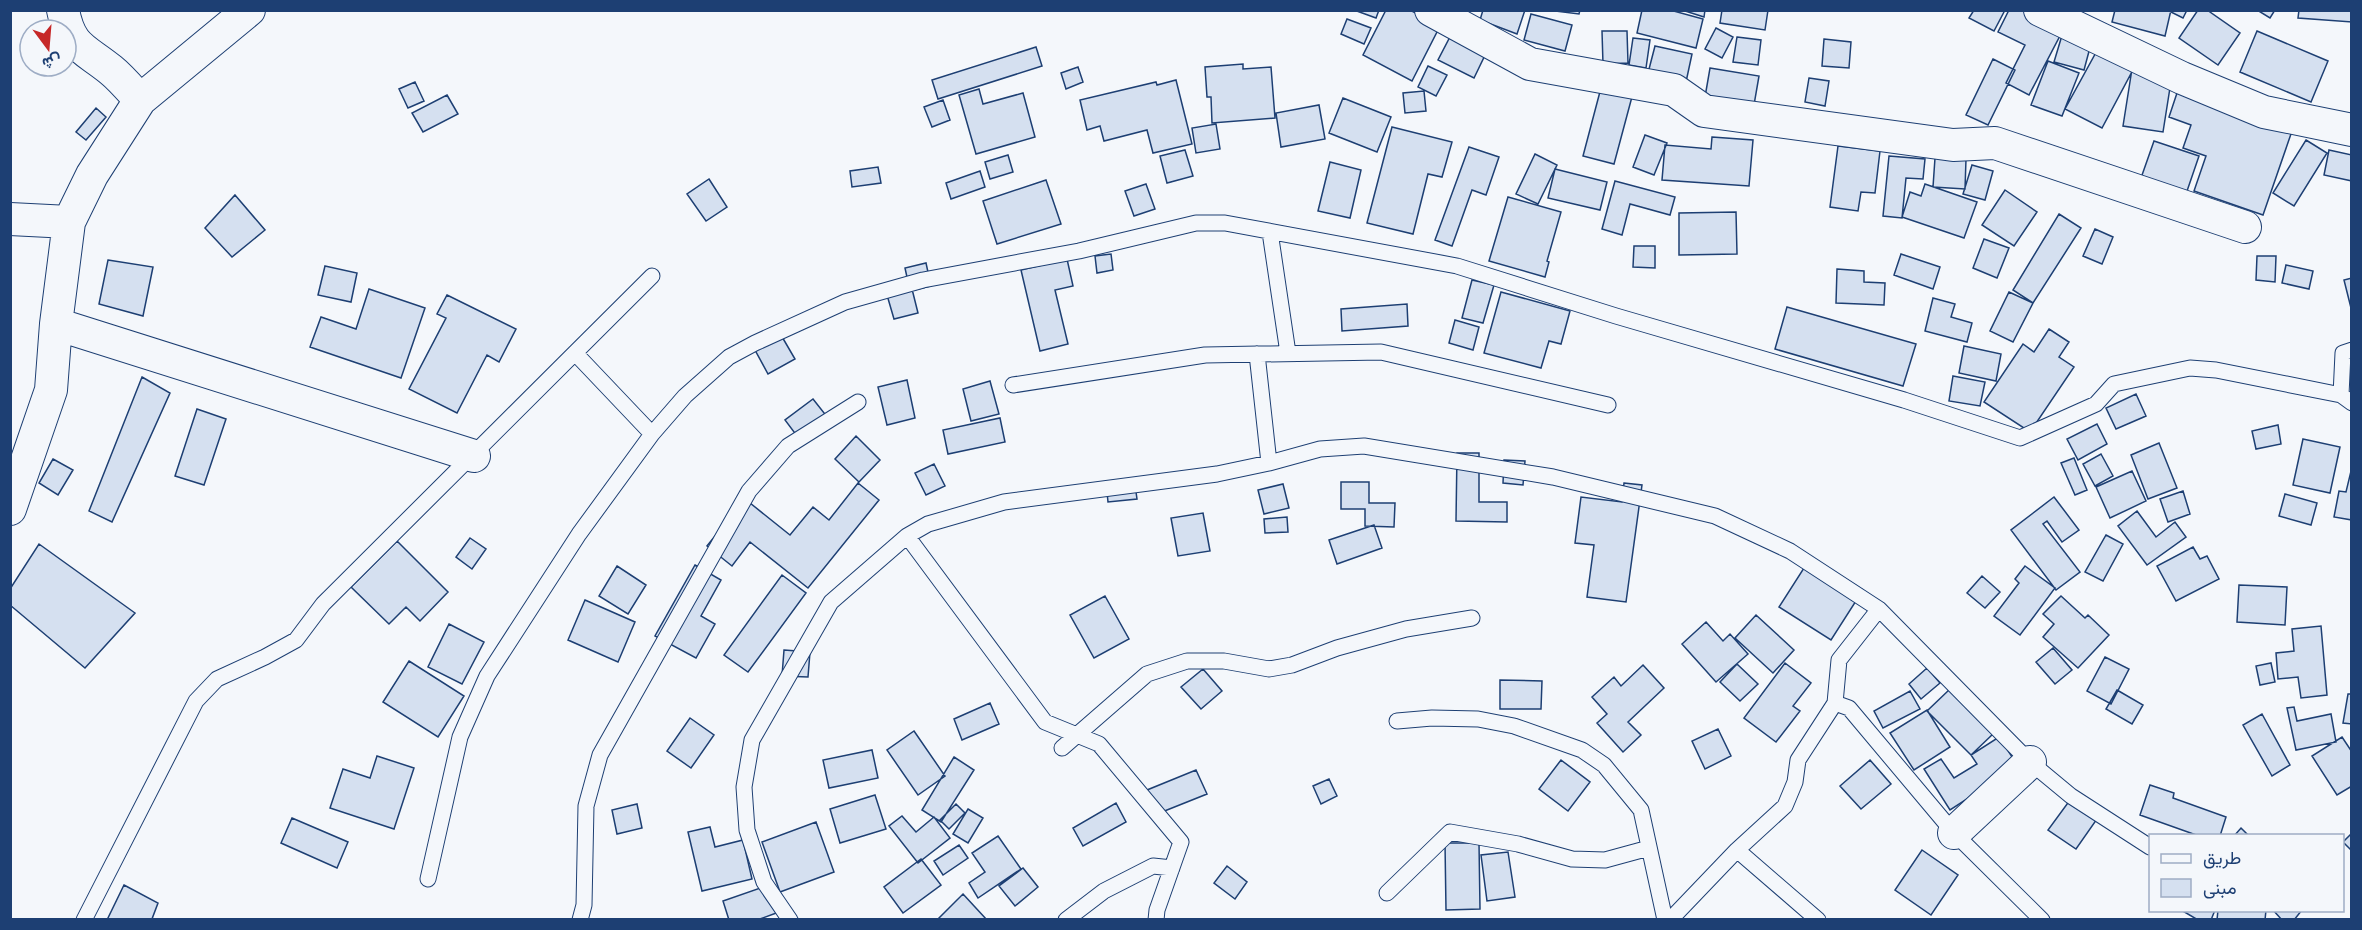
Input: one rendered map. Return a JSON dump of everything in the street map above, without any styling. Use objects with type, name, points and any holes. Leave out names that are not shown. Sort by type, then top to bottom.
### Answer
[{"type":"street","points":[[63,10],[65,25],[74,44],[112,70],[140,100]]},
{"type":"street","points":[[10,509],[51,390],[56,324],[69,222],[92,176],[140,100],[249,10]]},
{"type":"street","points":[[1431,10],[1530,64],[1674,90],[1704,111],[1953,145],[1995,143],[2245,227]]},
{"type":"street","points":[[2040,10],[2091,21],[2182,78],[2264,112],[2352,130]]},
{"type":"street","points":[[10,219],[69,222]]},
{"type":"street","points":[[56,324],[474,456]]},
{"type":"street","points":[[1954,833],[2030,762]]},
{"type":"lane","points":[[428,879],[460,737],[487,676],[579,534],[652,434],[685,396],[729,357],[845,302],[923,280],[1078,251],[1196,223],[1225,224],[1457,266],[1616,316],[1904,400],[2020,438],[2096,404],[2114,384],[2190,368],[2216,370],[2346,399],[2343,353],[2352,350]]},
{"type":"lane","points":[[1270,231],[1288,352]]},
{"type":"lane","points":[[84,920],[196,701],[218,679],[296,640],[322,604],[474,456],[652,276]]},
{"type":"lane","points":[[1012,385],[1205,356],[1288,352],[1381,352],[1608,405]]},
{"type":"lane","points":[[575,353],[652,434]]},
{"type":"lane","points":[[1257,354],[1269,463]]},
{"type":"lane","points":[[580,920],[584,905],[586,806],[600,755],[749,490],[788,446],[858,402]]},
{"type":"lane","points":[[790,920],[764,882],[747,830],[744,787],[752,740],[831,602],[908,536],[928,524],[1004,502],[1217,474],[1320,449],[1365,446],[1553,477],[1715,516],[1790,551],[1879,609],[2030,762],[2071,796],[2149,845]]},
{"type":"lane","points":[[908,536],[1045,722],[1099,744],[1181,842],[1157,909],[1156,920]]},
{"type":"lane","points":[[1670,920],[1737,850],[1785,806],[1795,782],[1798,760],[1835,703],[1839,660],[1879,609]]},
{"type":"lane","points":[[1062,748],[1147,674],[1187,661],[1224,661],[1269,669],[1292,665],[1337,648],[1406,629],[1472,618]]},
{"type":"lane","points":[[1835,703],[1849,708],[1954,833],[2042,920]]},
{"type":"lane","points":[[1397,721],[1432,718],[1478,719],[1514,726],[1582,750],[1604,765],[1641,810],[1665,920]]},
{"type":"lane","points":[[1387,893],[1450,832],[1518,844],[1572,859],[1605,860],[1649,848]]},
{"type":"lane","points":[[1737,850],[1818,920]]},
{"type":"lane","points":[[1066,920],[1104,891],[1153,866],[1172,868]]},
{"type":"building","points":[[1354,10],[1379,10],[1376,18]]},
{"type":"building","points":[[1386,10],[1410,10],[1440,26],[1412,81],[1363,55]]},
{"type":"building","points":[[1483,10],[1525,10],[1517,34],[1480,20]]},
{"type":"building","points":[[1547,10],[1580,10],[1579,14]]},
{"type":"building","points":[[1642,10],[1670,10],[1703,19],[1696,48],[1637,33]]},
{"type":"building","points":[[1682,10],[1705,10],[1704,17]]},
{"type":"building","points":[[1722,10],[1768,10],[1765,30],[1720,23]]},
{"type":"building","points":[[1974,10],[2005,10],[1994,31],[1969,18]]},
{"type":"building","points":[[2009,10],[2024,10],[2063,30],[2029,95],[2006,83],[2025,45],[1998,32]]},
{"type":"building","points":[[2115,10],[2171,10],[2165,36],[2112,22]]},
{"type":"building","points":[[2167,10],[2187,10],[2183,18]]},
{"type":"building","points":[[2198,10],[2207,10],[2240,33],[2218,65],[2179,38]]},
{"type":"building","points":[[2257,10],[2275,10],[2270,18]]},
{"type":"building","points":[[2299,10],[2352,10],[2352,22],[2298,18]]},
{"type":"building","points":[[1531,14],[1572,25],[1565,51],[1524,40]]},
{"type":"building","points":[[1347,19],[1371,28],[1364,44],[1341,34]]},
{"type":"building","points":[[1716,28],[1733,37],[1722,58],[1705,49]]},
{"type":"building","points":[[1602,31],[1627,31],[1628,63],[1603,64]]},
{"type":"building","points":[[2257,31],[2328,61],[2311,102],[2240,72]]},
{"type":"building","points":[[2063,32],[2092,40],[2084,70],[2054,62]]},
{"type":"building","points":[[1452,33],[1487,51],[1474,78],[1438,60]]},
{"type":"building","points":[[1737,37],[1761,40],[1758,65],[1733,62]]},
{"type":"building","points":[[1633,38],[1650,40],[1646,68],[1629,65]]},
{"type":"building","points":[[1824,39],[1851,42],[1849,68],[1822,66]]},
{"type":"building","points":[[1655,46],[1692,54],[1686,82],[1648,73]]},
{"type":"building","points":[[1036,47],[1042,66],[938,99],[932,80]]},
{"type":"building","points":[[2099,47],[2135,66],[2102,128],[2065,109]]},
{"type":"building","points":[[1993,59],[2015,70],[1988,125],[1966,115]]},
{"type":"building","points":[[2048,61],[2079,73],[2062,116],[2031,105]]},
{"type":"building","points":[[1243,64],[1243,69],[1271,67],[1275,118],[1212,123],[1211,97],[1207,97],[1205,67]]},
{"type":"building","points":[[1428,66],[1447,75],[1436,96],[1418,87]]},
{"type":"building","points":[[1078,67],[1083,82],[1066,89],[1061,73]]},
{"type":"building","points":[[1710,68],[1759,76],[1754,105],[1705,97]]},
{"type":"building","points":[[2132,69],[2172,75],[2163,132],[2123,126]]},
{"type":"building","points":[[1809,78],[1829,81],[1825,106],[1805,102]]},
{"type":"building","points":[[1176,80],[1192,144],[1153,153],[1147,130],[1104,141],[1100,126],[1087,130],[1080,100],[1156,82],[1157,85]]},
{"type":"building","points":[[415,82],[424,101],[408,108],[399,89]]},
{"type":"building","points":[[1602,84],[1633,93],[1614,164],[1583,156]]},
{"type":"building","points":[[2179,87],[2292,131],[2263,215],[2194,191],[2206,156],[2183,148],[2191,125],[2169,117]]},
{"type":"building","points":[[979,89],[983,104],[1023,93],[1035,137],[976,154],[959,95]]},
{"type":"building","points":[[1424,91],[1426,111],[1405,113],[1403,93]]},
{"type":"building","points":[[447,95],[458,114],[423,132],[412,113]]},
{"type":"building","points":[[1343,98],[1391,117],[1377,152],[1329,133]]},
{"type":"building","points":[[943,100],[950,120],[932,127],[924,107]]},
{"type":"building","points":[[1319,105],[1325,139],[1281,147],[1276,113]]},
{"type":"building","points":[[96,108],[106,117],[86,140],[76,132]]},
{"type":"building","points":[[1216,124],[1220,149],[1196,153],[1192,128]]},
{"type":"building","points":[[1392,127],[1452,142],[1442,177],[1428,174],[1413,234],[1367,223]]},
{"type":"building","points":[[1645,135],[1667,143],[1654,175],[1633,167]]},
{"type":"building","points":[[1712,137],[1753,140],[1749,186],[1662,180],[1665,145],[1711,149]]},
{"type":"building","points":[[2306,140],[2327,153],[2294,206],[2273,193]]},
{"type":"building","points":[[2154,141],[2199,156],[2186,194],[2141,178]]},
{"type":"building","points":[[1838,146],[1880,151],[1875,193],[1861,192],[1858,211],[1830,207]]},
{"type":"building","points":[[1469,147],[1499,157],[1486,195],[1472,190],[1452,246],[1435,240]]},
{"type":"building","points":[[1185,150],[1193,176],[1167,183],[1160,156]]},
{"type":"building","points":[[2329,150],[2352,155],[2352,181],[2324,175]]},
{"type":"building","points":[[1535,154],[1557,165],[1538,204],[1516,194]]},
{"type":"building","points":[[1008,155],[1013,172],[990,179],[985,162]]},
{"type":"building","points":[[1889,156],[1925,159],[1923,179],[1906,178],[1902,218],[1883,216]]},
{"type":"building","points":[[1935,158],[1966,159],[1965,189],[1933,187]]},
{"type":"building","points":[[1330,162],[1361,170],[1350,218],[1318,211]]},
{"type":"building","points":[[1972,165],[1993,171],[1985,200],[1963,194]]},
{"type":"building","points":[[878,167],[881,183],[852,187],[850,171]]},
{"type":"building","points":[[1555,169],[1607,182],[1600,210],[1548,198]]},
{"type":"building","points":[[980,171],[985,187],[951,199],[946,183]]},
{"type":"building","points":[[709,179],[727,207],[706,221],[687,194]]},
{"type":"building","points":[[1046,180],[1061,224],[997,244],[983,201]]},
{"type":"building","points":[[1615,181],[1675,197],[1670,215],[1630,204],[1622,235],[1602,229]]},
{"type":"building","points":[[1146,184],[1155,209],[1134,216],[1125,191]]},
{"type":"building","points":[[1925,184],[1977,202],[1964,238],[1902,217],[1910,192],[1921,196]]},
{"type":"building","points":[[2005,190],[2037,212],[2014,246],[1982,225]]},
{"type":"building","points":[[235,195],[265,230],[232,257],[205,228]]},
{"type":"building","points":[[1508,197],[1561,212],[1547,261],[1549,262],[1545,277],[1489,261]]},
{"type":"building","points":[[1736,212],[1737,254],[1679,255],[1679,213]]},
{"type":"building","points":[[2059,214],[2081,228],[2033,303],[2013,290]]},
{"type":"building","points":[[2095,229],[2113,237],[2102,264],[2083,256]]},
{"type":"building","points":[[1984,239],[2009,248],[1997,278],[1973,268]]},
{"type":"building","points":[[1634,246],[1655,246],[1655,268],[1633,267]]},
{"type":"building","points":[[1111,254],[1113,270],[1097,273],[1095,256]]},
{"type":"building","points":[[1901,254],[1940,267],[1933,289],[1894,275]]},
{"type":"building","points":[[2257,256],[2276,256],[2275,282],[2256,280]]},
{"type":"building","points":[[1067,259],[1073,286],[1055,290],[1068,344],[1040,351],[1021,270]]},
{"type":"building","points":[[108,260],[153,267],[143,316],[99,304]]},
{"type":"building","points":[[926,263],[931,286],[910,291],[905,268]]},
{"type":"building","points":[[2286,265],[2313,271],[2309,289],[2282,283]]},
{"type":"building","points":[[325,266],[357,273],[351,302],[318,295]]},
{"type":"building","points":[[1837,269],[1864,271],[1864,282],[1885,283],[1884,305],[1836,303]]},
{"type":"building","points":[[2352,278],[2352,312],[2344,280]]},
{"type":"building","points":[[1472,280],[1494,285],[1483,323],[1462,318]]},
{"type":"building","points":[[369,289],[425,308],[401,378],[310,347],[321,317],[356,329]]},
{"type":"building","points":[[912,289],[918,313],[894,319],[887,295]]},
{"type":"building","points":[[1501,292],[1570,311],[1561,344],[1549,341],[1541,368],[1484,353]]},
{"type":"building","points":[[2009,292],[2033,303],[2013,342],[1990,331]]},
{"type":"building","points":[[447,295],[516,329],[499,362],[487,355],[457,413],[409,389],[446,318],[437,314]]},
{"type":"building","points":[[1933,298],[1955,304],[1951,317],[1972,323],[1967,342],[1925,331]]},
{"type":"building","points":[[1407,304],[1408,326],[1342,331],[1341,309]]},
{"type":"building","points":[[1787,307],[1916,344],[1903,386],[1775,349]]},
{"type":"building","points":[[1455,320],[1479,327],[1473,350],[1449,343]]},
{"type":"building","points":[[2049,329],[2069,342],[2059,357],[2074,367],[2030,432],[1984,402],[2023,344],[2034,352]]},
{"type":"building","points":[[781,335],[795,359],[768,374],[755,350]]},
{"type":"building","points":[[1964,346],[2001,354],[1996,381],[1959,373]]},
{"type":"building","points":[[1953,376],[1985,382],[1980,406],[1949,401]]},
{"type":"building","points":[[142,377],[170,393],[112,522],[89,511]]},
{"type":"building","points":[[907,380],[915,418],[887,425],[878,387]]},
{"type":"building","points":[[990,381],[999,414],[971,421],[963,389]]},
{"type":"building","points":[[2136,394],[2146,416],[2116,429],[2106,408]]},
{"type":"building","points":[[813,399],[832,423],[803,444],[785,420]]},
{"type":"building","points":[[197,409],[226,419],[204,485],[175,476]]},
{"type":"building","points":[[1000,418],[1005,442],[948,454],[943,430]]},
{"type":"building","points":[[2097,424],[2107,444],[2078,460],[2067,439]]},
{"type":"building","points":[[2278,425],[2281,444],[2256,449],[2252,431]]},
{"type":"building","points":[[856,436],[880,460],[859,482],[835,459]]},
{"type":"building","points":[[2303,439],[2340,447],[2330,493],[2293,485]]},
{"type":"building","points":[[2159,443],[2177,488],[2148,499],[2131,455]]},
{"type":"building","points":[[1457,453],[1479,453],[1479,502],[1507,502],[1507,522],[1456,521]]},
{"type":"building","points":[[2101,454],[2113,476],[2095,486],[2083,464]]},
{"type":"building","points":[[2074,458],[2087,490],[2075,495],[2061,463]]},
{"type":"building","points":[[53,459],[73,470],[58,495],[39,483]]},
{"type":"building","points":[[1504,460],[1525,461],[1523,485],[1503,483]]},
{"type":"building","points":[[934,464],[945,486],[926,495],[915,473]]},
{"type":"building","points":[[2352,467],[2352,520],[2334,517],[2339,491],[2346,492]]},
{"type":"building","points":[[2132,471],[2146,501],[2110,518],[2096,487]]},
{"type":"building","points":[[1134,478],[1137,499],[1108,502],[1106,482]]},
{"type":"building","points":[[1341,482],[1369,482],[1369,503],[1395,503],[1394,527],[1365,526],[1365,509],[1341,509]]},
{"type":"building","points":[[858,483],[879,500],[808,588],[750,542],[732,566],[707,546],[745,499],[790,535],[813,507],[829,520]]},
{"type":"building","points":[[1624,483],[1642,485],[1626,602],[1587,597],[1594,545],[1575,543],[1581,497],[1622,502]]},
{"type":"building","points":[[1283,484],[1289,508],[1264,514],[1258,490]]},
{"type":"building","points":[[2183,491],[2190,514],[2168,522],[2160,499]]},
{"type":"building","points":[[2285,494],[2317,503],[2311,525],[2279,516]]},
{"type":"building","points":[[2054,497],[2079,530],[2062,542],[2047,521],[2043,524],[2080,572],[2056,590],[2011,530]]},
{"type":"building","points":[[2137,511],[2156,537],[2175,522],[2186,537],[2147,565],[2118,526]]},
{"type":"building","points":[[1203,513],[1210,551],[1178,556],[1171,518]]},
{"type":"building","points":[[1287,517],[1288,532],[1265,533],[1264,519]]},
{"type":"building","points":[[1374,525],[1382,548],[1337,564],[1329,540]]},
{"type":"building","points":[[2106,535],[2123,544],[2103,581],[2085,572]]},
{"type":"building","points":[[470,538],[486,549],[472,569],[456,557]]},
{"type":"building","points":[[397,541],[448,592],[420,621],[406,607],[389,624],[351,587]]},
{"type":"building","points":[[39,544],[135,613],[85,668],[10,605],[10,589]]},
{"type":"building","points":[[2193,547],[2200,559],[2207,556],[2219,579],[2176,601],[2157,566]]},
{"type":"building","points":[[1811,557],[1863,590],[1831,640],[1779,607]]},
{"type":"building","points":[[695,565],[721,580],[701,616],[715,624],[696,658],[655,636]]},
{"type":"building","points":[[617,566],[646,585],[628,614],[599,596]]},
{"type":"building","points":[[2025,566],[2055,588],[2020,635],[1994,616],[2019,583],[2015,579]]},
{"type":"building","points":[[782,575],[806,593],[748,672],[724,655]]},
{"type":"building","points":[[1982,576],[2000,592],[1985,608],[1967,593]]},
{"type":"building","points":[[2239,585],[2287,587],[2285,625],[2237,622]]},
{"type":"building","points":[[1105,596],[1129,639],[1094,658],[1070,615]]},
{"type":"building","points":[[2061,596],[2085,618],[2088,615],[2109,635],[2078,668],[2043,637],[2054,624],[2043,614]]},
{"type":"building","points":[[585,600],[635,622],[618,662],[568,640]]},
{"type":"building","points":[[1756,615],[1794,650],[1773,673],[1735,638]]},
{"type":"building","points":[[1706,622],[1723,641],[1730,634],[1748,654],[1716,682],[1682,644]]},
{"type":"building","points":[[449,624],[484,642],[462,684],[428,667]]},
{"type":"building","points":[[2321,626],[2327,695],[2301,698],[2298,677],[2278,679],[2276,653],[2294,651],[2292,629]]},
{"type":"building","points":[[2053,648],[2072,670],[2055,684],[2036,662]]},
{"type":"building","points":[[784,650],[810,652],[808,677],[782,676]]},
{"type":"building","points":[[2105,657],[2129,669],[2111,704],[2087,691]]},
{"type":"building","points":[[409,661],[464,696],[438,737],[383,702]]},
{"type":"building","points":[[1785,663],[1811,683],[1793,706],[1800,711],[1776,742],[1744,718]]},
{"type":"building","points":[[2271,663],[2275,682],[2260,685],[2256,666]]},
{"type":"building","points":[[1737,664],[1758,684],[1740,701],[1720,682]]},
{"type":"building","points":[[1643,665],[1664,688],[1628,722],[1641,735],[1623,752],[1597,723],[1607,714],[1592,697],[1614,677],[1621,686]]},
{"type":"building","points":[[1927,668],[1940,683],[1921,699],[1909,684]]},
{"type":"building","points":[[1203,669],[1222,691],[1201,709],[1181,687]]},
{"type":"building","points":[[1500,680],[1542,681],[1541,709],[1500,709]]},
{"type":"building","points":[[1950,689],[1994,733],[1971,755],[1927,711]]},
{"type":"building","points":[[2117,690],[2143,705],[2132,724],[2106,709]]},
{"type":"building","points":[[1910,691],[1920,709],[1883,728],[1874,711]]},
{"type":"building","points":[[2348,694],[2352,694],[2352,724],[2343,723]]},
{"type":"building","points":[[990,703],[999,724],[962,740],[954,719]]},
{"type":"building","points":[[2294,707],[2297,721],[2331,714],[2336,742],[2296,750],[2287,708]]},
{"type":"building","points":[[1927,710],[1950,747],[1914,770],[1890,733]]},
{"type":"building","points":[[2262,714],[2290,765],[2272,776],[2243,725]]},
{"type":"building","points":[[690,718],[714,735],[691,768],[667,751]]},
{"type":"building","points":[[1718,729],[1731,756],[1705,769],[1692,741]]},
{"type":"building","points":[[914,731],[945,776],[918,795],[887,750]]},
{"type":"building","points":[[1999,737],[2018,766],[1950,810],[1924,769],[1941,759],[1954,778],[1977,764],[1971,755]]},
{"type":"building","points":[[2342,737],[2352,752],[2352,786],[2337,795],[2312,756]]},
{"type":"building","points":[[872,750],[878,778],[829,788],[823,760]]},
{"type":"building","points":[[377,756],[414,768],[394,829],[330,808],[343,769],[370,778]]},
{"type":"building","points":[[954,757],[974,770],[941,822],[922,810]]},
{"type":"building","points":[[1561,760],[1590,782],[1568,811],[1539,789]]},
{"type":"building","points":[[1870,760],[1891,784],[1861,809],[1840,786]]},
{"type":"building","points":[[1196,770],[1207,794],[1157,814],[1147,790]]},
{"type":"building","points":[[1329,779],[1337,796],[1321,804],[1313,786]]},
{"type":"building","points":[[2150,785],[2174,793],[2173,798],[2226,817],[2221,834],[2193,834],[2140,815]]},
{"type":"building","points":[[875,795],[886,829],[840,843],[830,809]]},
{"type":"building","points":[[2070,800],[2097,819],[2076,849],[2048,830]]},
{"type":"building","points":[[1116,803],[1126,822],[1083,846],[1073,828]]},
{"type":"building","points":[[637,804],[642,828],[617,834],[612,810]]},
{"type":"building","points":[[956,804],[965,813],[949,829],[940,820]]},
{"type":"building","points":[[968,809],[983,818],[968,843],[953,834]]},
{"type":"building","points":[[902,816],[916,832],[934,817],[950,838],[918,863],[889,826]]},
{"type":"building","points":[[292,818],[348,842],[337,868],[281,843]]},
{"type":"building","points":[[816,822],[834,872],[780,892],[762,842]]},
{"type":"building","points":[[710,827],[715,847],[743,840],[752,879],[702,891],[688,832]]},
{"type":"building","points":[[2241,828],[2247,834],[2236,834]]},
{"type":"building","points":[[2352,833],[2352,851],[2344,843]]},
{"type":"building","points":[[998,836],[1021,869],[978,898],[969,883],[985,872],[972,853]]},
{"type":"building","points":[[1445,843],[1479,843],[1480,909],[1446,910]]},
{"type":"building","points":[[959,845],[968,858],[943,875],[934,861]]},
{"type":"building","points":[[1922,850],[1958,875],[1931,915],[1895,890]]},
{"type":"building","points":[[1508,852],[1515,897],[1487,901],[1481,855]]},
{"type":"building","points":[[921,859],[941,885],[903,913],[884,887]]},
{"type":"building","points":[[1227,866],[1247,882],[1235,899],[1214,883]]},
{"type":"building","points":[[1023,868],[1038,887],[1015,906],[999,886]]},
{"type":"building","points":[[124,885],[158,903],[152,919],[154,920],[107,920]]},
{"type":"building","points":[[769,885],[779,912],[757,920],[729,920],[723,901]]},
{"type":"building","points":[[963,894],[987,920],[937,920]]},
{"type":"building","points":[[2184,912],[2214,912],[2211,920],[2198,920]]},
{"type":"building","points":[[2218,912],[2266,912],[2265,920],[2217,920]]},
{"type":"building","points":[[2275,912],[2300,912],[2294,920],[2282,920]]}]
